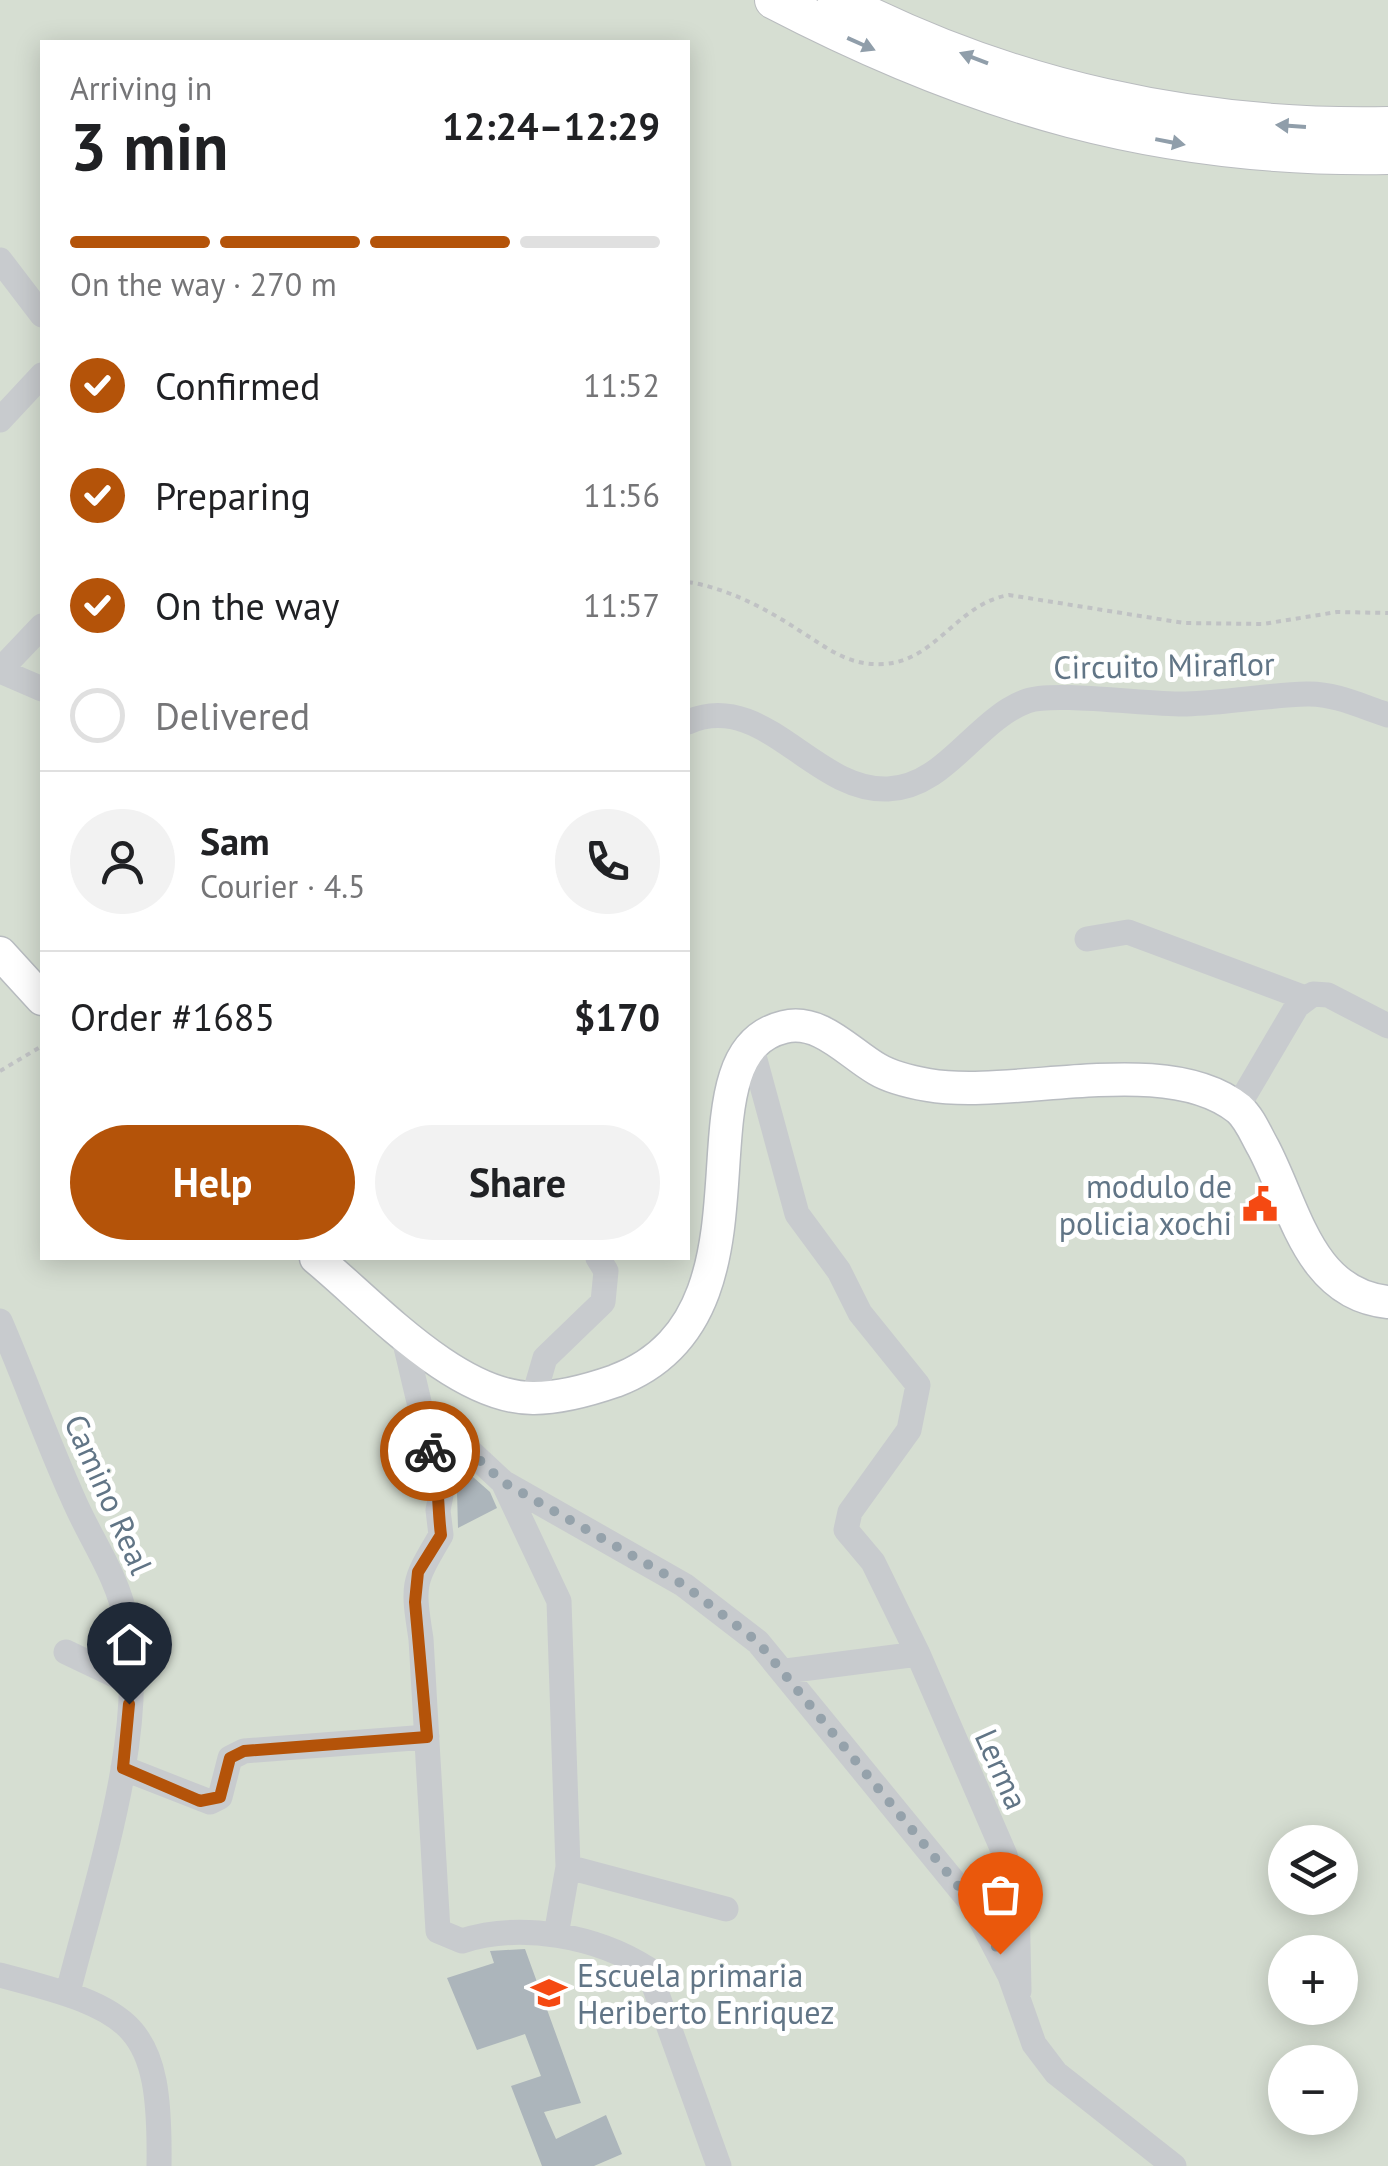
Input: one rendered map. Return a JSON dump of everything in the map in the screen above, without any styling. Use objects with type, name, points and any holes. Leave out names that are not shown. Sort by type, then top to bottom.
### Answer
[{"type":"highway","points":[[774,0],[860,44],[1013,104],[1088,125],[1184,146],[1302,157],[1388,155]]},
{"type":"highway","points":[[837,0],[1023,77],[1095,97],[1208,119],[1302,128],[1388,126]]},
{"type":"main road","points":[[0,953],[40,997]]},
{"type":"main road","points":[[318,1260],[461,1375],[533,1398],[593,1389],[626,1376],[680,1335],[696,1315],[716,1245],[734,1076],[751,1045],[774,1030],[807,1027],[890,1076],[928,1085],[1150,1081],[1197,1090],[1237,1108],[1275,1170],[1322,1269],[1346,1290],[1388,1302]]},
{"type":"street","points":[[0,260],[40,311]]},
{"type":"street","points":[[0,420],[40,377]]},
{"type":"street","points":[[40,628],[0,671],[40,688]]},
{"type":"street","name":"Circuito Miraflor","points":[[690,722],[720,714],[760,726],[832,775],[891,789],[923,781],[990,725],[1033,699],[1184,704],[1308,694],[1388,715]]},
{"type":"street","points":[[1087,939],[1128,932],[1305,998],[1328,994],[1388,1026]]},
{"type":"street","points":[[1237,1108],[1305,998]]},
{"type":"street","name":"Lerma","points":[[751,1045],[797,1214],[844,1279],[868,1323],[918,1385],[909,1430],[850,1512],[846,1530],[873,1562],[918,1654],[1005,1855],[1018,1896],[1018,2000]]},
{"type":"street","points":[[533,1398],[544,1358],[602,1302],[606,1272],[599,1260]]},
{"type":"street","name":"Camino Real","points":[[0,1321],[73,1500],[116,1582],[127,1625],[129,1682],[123,1768],[68,1992]]},
{"type":"street","points":[[402,1330],[441,1495],[441,1535],[418,1572],[415,1602],[438,1932],[462,1941],[481,1935],[556,1935],[632,1958],[648,1969],[718,2166]]},
{"type":"street","points":[[424,1428],[461,1443],[503,1482],[684,1585],[734,1620],[786,1672],[973,1904],[1034,2044],[1056,2073],[1174,2166]]},
{"type":"street","points":[[503,1482],[560,1601],[568,1867],[556,1935]]},
{"type":"street","points":[[66,1652],[129,1682]]},
{"type":"street","points":[[786,1672],[918,1654]]},
{"type":"street","points":[[123,1768],[210,1802],[220,1797],[230,1758],[244,1751],[427,1737]]},
{"type":"street","points":[[568,1867],[726,1910]]},
{"type":"street","points":[[0,1974],[68,1992],[131,2027],[148,2048],[160,2108],[159,2166]]},
{"type":"path","points":[[690,583],[740,598],[800,630],[835,656],[886,664],[927,648],[988,598],[1010,596],[1184,622],[1263,624],[1336,612],[1388,613]]},
{"type":"path","points":[[0,1071],[40,1047]]},
{"type":"shaded area","points":[[0,0],[1388,0],[1388,2166],[0,2166]]},
{"type":"building","points":[[448,1455],[490,1492],[497,1508],[458,1528],[457,1491]]},
{"type":"building","points":[[525,1949],[581,2103],[544,2112],[556,2139],[606,2115],[622,2154],[594,2166],[542,2166],[511,2086],[541,2076],[525,2034],[477,2050],[447,1978],[494,1963],[490,1951]]},
{"type":"way so far","points":[[430,1451],[424,1428],[461,1443],[503,1482],[684,1585],[734,1620],[786,1672],[915,1837],[973,1904],[1000,1954]]},
{"type":"place","name":"modulo de policia xochi","points":[[1260,1204]]},
{"type":"place","name":"Escuela primaria Heriberto Enriquez","points":[[549,1993]]},
{"type":"route","points":[[129,1704],[123,1768],[200,1801],[220,1797],[230,1758],[244,1751],[427,1737],[415,1602],[418,1572],[441,1535],[441,1495],[430,1451]]}]
